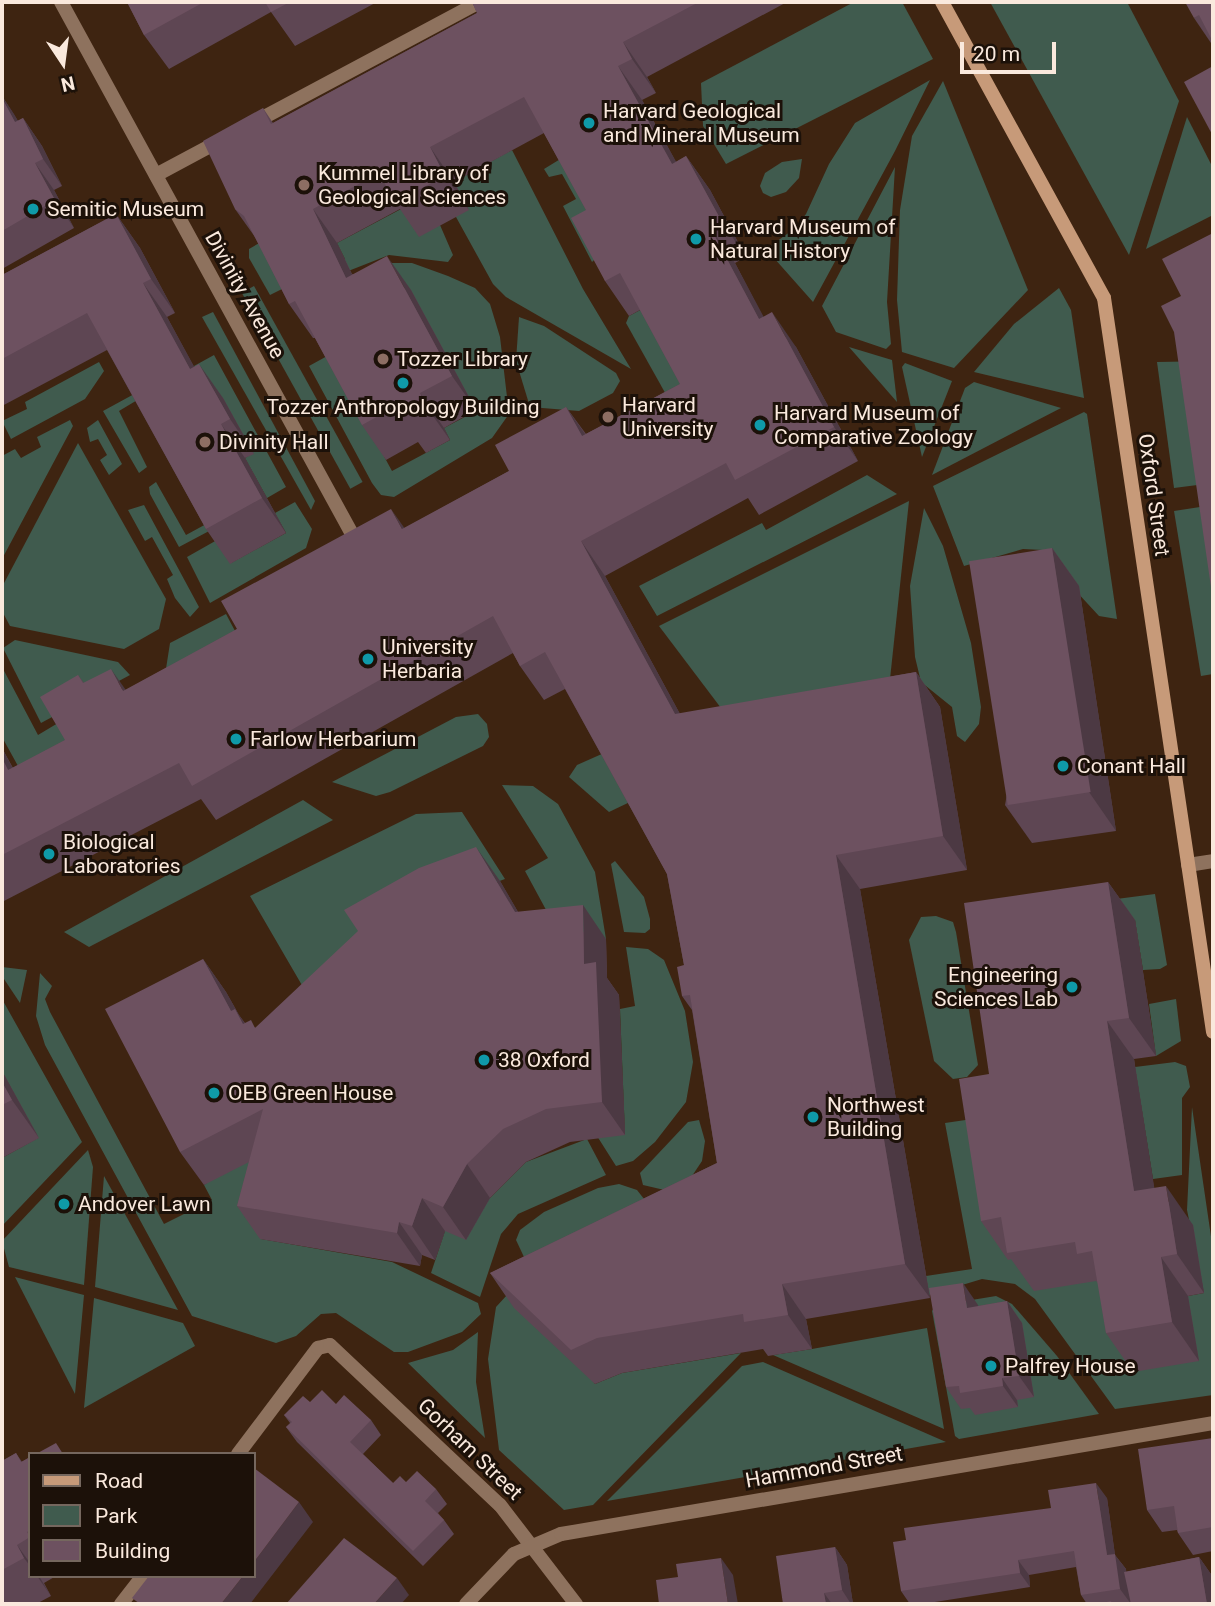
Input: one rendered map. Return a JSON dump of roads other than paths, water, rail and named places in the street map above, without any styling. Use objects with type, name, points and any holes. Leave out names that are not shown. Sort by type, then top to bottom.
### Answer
[{"type":"street","name":"Divinity Avenue","points":[[61,2],[352,534]]},
{"type":"street","points":[[156,175],[480,2]]},
{"type":"street","name":"Oxford Street","points":[[942,2],[1104,298],[1213,1032]]},
{"type":"street","points":[[1188,865],[1213,861]]},
{"type":"street","name":"Gorham Street","points":[[239,1452],[318,1348],[337,1349],[500,1505],[534,1545],[576,1604]]},
{"type":"street","name":"Hammond Street","points":[[466,1604],[514,1554],[586,1529],[1213,1423]]},
{"type":"street","points":[[121,1604],[141,1578]]},
{"type":"place","name":"Harvard Geological and Mineral Museum","points":[[589,123]]},
{"type":"place","name":"Kummel Library of Geological Sciences","points":[[304,185]]},
{"type":"place","name":"Semitic Museum","points":[[33,209]]},
{"type":"place","name":"Harvard Museum of Natural History","points":[[696,239]]},
{"type":"place","name":"Tozzer Library","points":[[383,359]]},
{"type":"place","name":"Tozzer Anthropology Building","points":[[403,383]]},
{"type":"place","name":"Harvard University","points":[[608,417]]},
{"type":"place","name":"Harvard Museum of Comparative Zoology","points":[[760,425]]},
{"type":"place","name":"Divinity Hall","points":[[205,442]]},
{"type":"place","name":"University Herbaria","points":[[368,659]]},
{"type":"place","name":"Farlow Herbarium","points":[[236,739]]},
{"type":"place","name":"Conant Hall","points":[[1063,766]]},
{"type":"place","name":"Biological Laboratories","points":[[49,854]]},
{"type":"place","name":"Engineering Sciences Lab","points":[[1072,987]]},
{"type":"place","name":"38 Oxford","points":[[484,1060]]},
{"type":"place","name":"OEB Green House","points":[[214,1093]]},
{"type":"place","name":"Northwest Building","points":[[813,1117]]},
{"type":"place","name":"Andover Lawn","points":[[64,1204]]},
{"type":"place","name":"Palfrey House","points":[[991,1366]]}]
